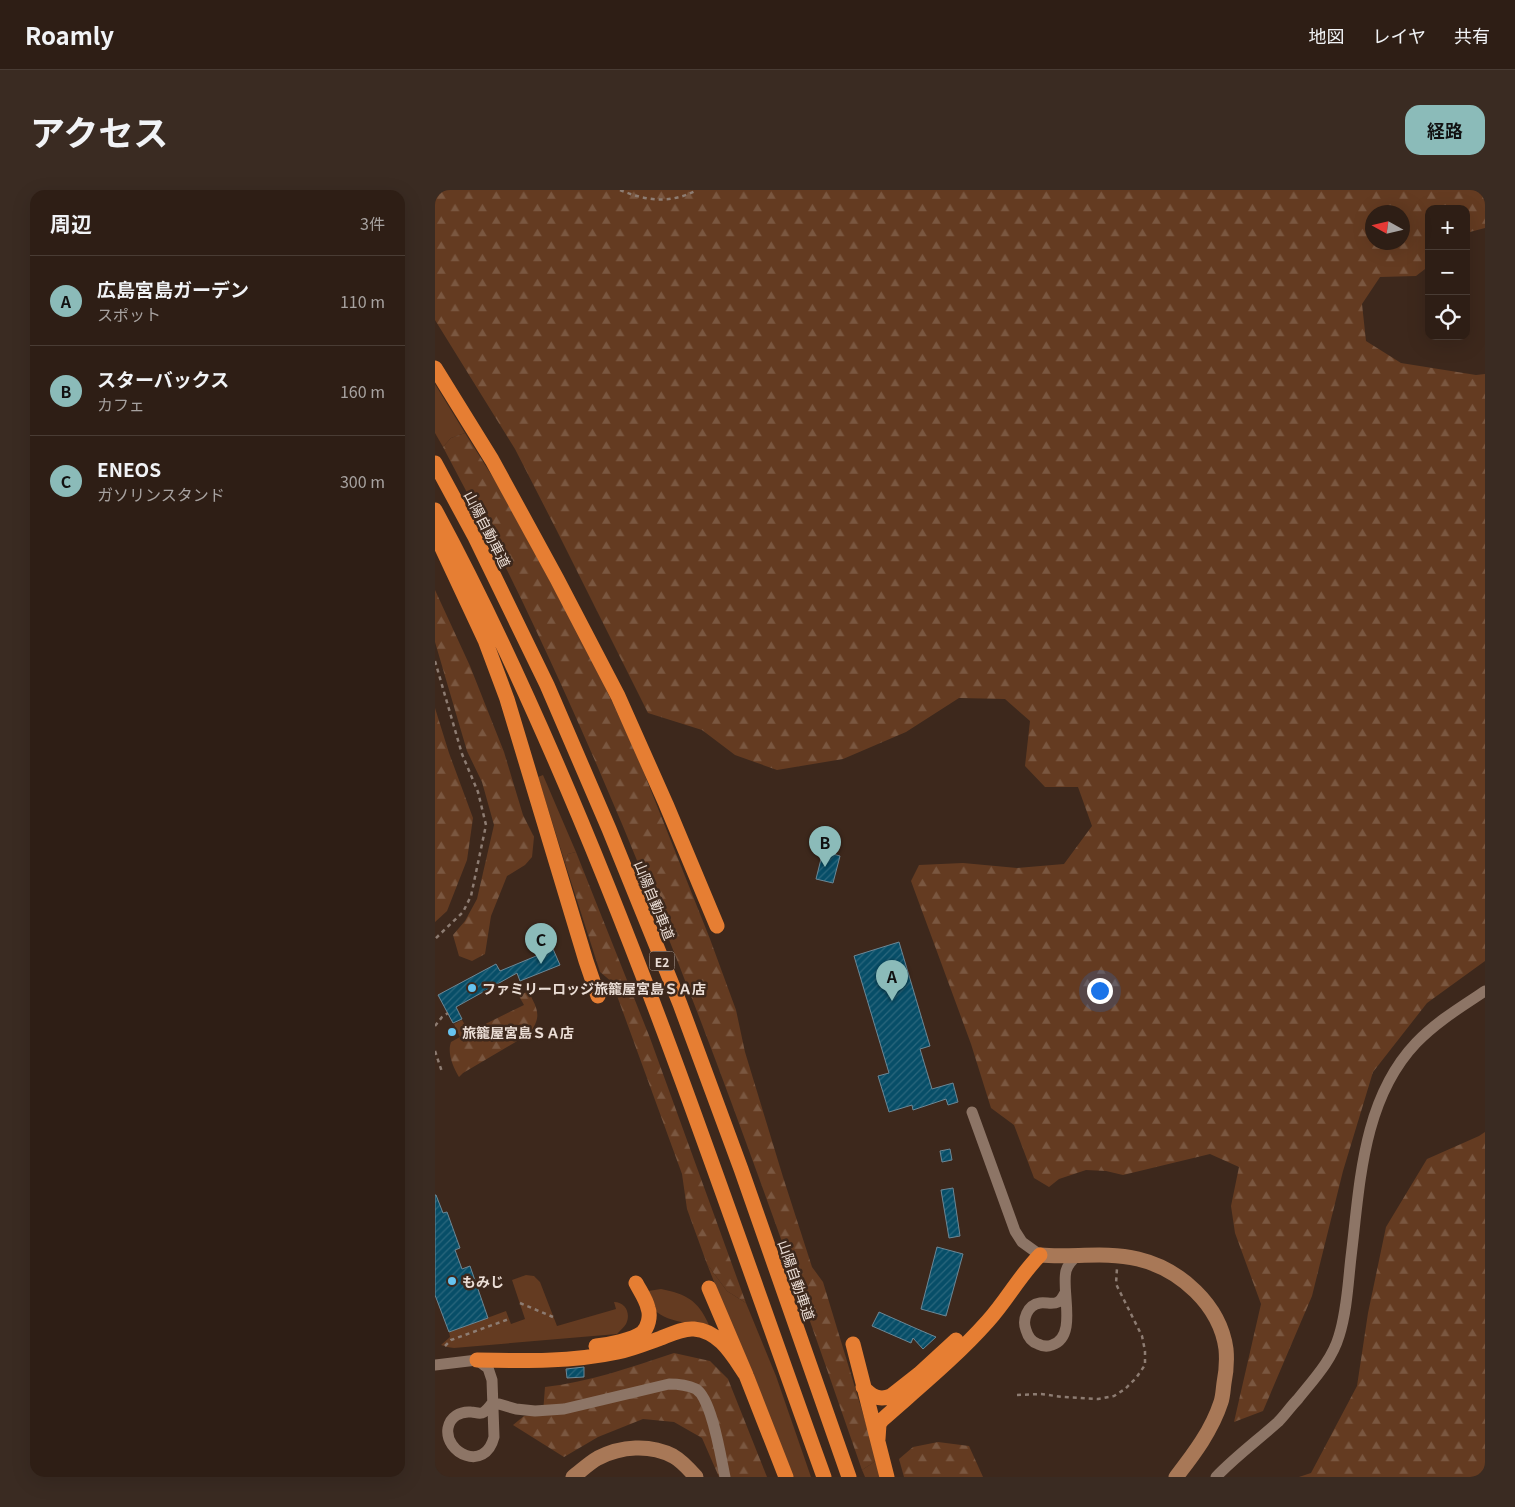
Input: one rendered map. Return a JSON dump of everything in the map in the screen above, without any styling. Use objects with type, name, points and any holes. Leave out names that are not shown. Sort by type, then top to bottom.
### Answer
[{"type":"highway","points":[[435,368],[492,460],[618,696],[717,926]]},
{"type":"highway","name":"山陽自動車道","points":[[435,463],[475,536],[547,685],[609,829],[679,1004],[741,1169],[849,1477]]},
{"type":"highway","name":"E2","points":[[435,510],[456,548],[526,694],[589,839],[658,1015],[824,1477]]},
{"type":"highway","points":[[435,533],[485,640],[507,699],[598,996]]},
{"type":"highway","points":[[863,1387],[869,1394],[880,1399],[891,1396],[977,1322],[1021,1269],[1039,1255]]},
{"type":"highway","points":[[878,1439],[879,1424],[882,1420],[944,1365],[976,1333],[1002,1304],[1025,1270],[1039,1255]]},
{"type":"highway","points":[[477,1360],[541,1351],[598,1346],[642,1333],[647,1326],[649,1308],[636,1282]]},
{"type":"highway","points":[[709,1288],[786,1477]]},
{"type":"highway","points":[[477,1360],[543,1360],[599,1356],[633,1348],[681,1331],[693,1329],[716,1337],[729,1350],[746,1375]]},
{"type":"highway","points":[[853,1344],[887,1477]]},
{"type":"street","points":[[1216,1477],[1279,1421],[1330,1358],[1339,1336],[1344,1314],[1360,1181],[1366,1148],[1383,1092],[1397,1068],[1415,1044],[1437,1023],[1485,991]]},
{"type":"street","points":[[972,1112],[1015,1231],[1022,1242],[1030,1249],[1039,1255],[1119,1255],[1139,1259],[1175,1274],[1195,1291],[1209,1308],[1220,1328],[1226,1349],[1226,1373],[1221,1401],[1209,1430],[1176,1477]]},
{"type":"street","points":[[1065,1293],[1061,1300],[1056,1303],[1040,1303],[1034,1305],[1029,1310],[1025,1317],[1024,1326],[1027,1336],[1034,1343],[1041,1346],[1050,1346],[1058,1343],[1065,1335],[1067,1325],[1065,1293],[1067,1269],[1070,1262],[1077,1256]]},
{"type":"street","points":[[435,1365],[477,1360],[488,1368],[493,1380],[496,1403],[492,1446],[480,1456],[472,1457],[457,1450],[451,1444],[448,1436],[451,1420],[463,1412],[483,1413],[496,1403]]},
{"type":"street","points":[[496,1403],[516,1409],[535,1411],[564,1409],[669,1384],[685,1385],[697,1390],[705,1399],[715,1431],[725,1477]]},
{"type":"street","points":[[573,1477],[598,1458],[620,1450],[639,1448],[656,1450],[673,1457],[686,1466],[696,1477]]},
{"type":"path","points":[[620,190],[635,197],[649,199],[674,199],[697,190]]},
{"type":"path","points":[[435,661],[462,754],[478,792],[487,825],[471,896],[463,912],[435,939]]},
{"type":"path","points":[[435,1026],[448,1013]]},
{"type":"path","points":[[435,1051],[442,1072]]},
{"type":"path","points":[[1017,1395],[1041,1394],[1098,1399],[1114,1396],[1125,1389],[1136,1378],[1145,1365],[1145,1351],[1142,1336],[1116,1284],[1119,1255]]},
{"type":"path","points":[[520,1303],[553,1318]]},
{"type":"path","points":[[445,1346],[451,1340],[509,1319]]},
{"type":"green space","points":[[435,190],[1485,190],[1485,228],[1470,232],[1470,205],[1425,205],[1425,269],[1416,276],[1380,277],[1362,304],[1366,341],[1401,363],[1476,375],[1485,374],[1485,961],[1427,1003],[1373,1072],[1343,1171],[1312,1296],[1263,1411],[1234,1422],[1261,1304],[1235,1233],[1231,1206],[1239,1167],[1210,1154],[1123,1175],[1106,1171],[1086,1170],[1059,1179],[1049,1187],[1034,1178],[1014,1125],[991,1108],[971,1044],[911,881],[919,865],[963,863],[1017,868],[1064,864],[1092,826],[1078,787],[1045,787],[1025,766],[1030,721],[1005,699],[959,698],[906,732],[843,759],[777,770],[735,755],[702,730],[648,713],[515,449],[435,320]]},
{"type":"green space","points":[[435,384],[465,433],[451,438],[443,447],[435,433]]},
{"type":"green space","points":[[465,433],[499,487],[594,663],[636,753],[710,939],[736,1010],[745,1052],[783,1177],[812,1267],[823,1282],[877,1460],[862,1470],[749,1150],[626,833],[523,603],[443,447],[451,438]]},
{"type":"green space","points":[[435,590],[470,666],[504,752],[523,815],[534,837],[532,857],[525,865],[507,876],[491,916],[485,954],[472,961],[459,956],[453,935],[465,921],[477,899],[494,825],[482,782],[467,751],[435,642]]},
{"type":"green space","points":[[435,708],[473,818],[467,860],[447,911],[435,922]]},
{"type":"green space","points":[[543,775],[576,852],[568,854],[565,863],[538,777]]},
{"type":"green space","points":[[576,852],[650,1038],[746,1303],[727,1291],[707,1264],[687,1209],[682,1174],[612,982],[600,972],[565,863],[568,854]]},
{"type":"green space","points":[[528,991],[537,1012],[536,1022],[529,1034],[459,1077],[450,1055],[451,1042],[460,1037],[454,1024],[462,1020],[469,1032],[524,1005],[519,996]]},
{"type":"green space","points":[[1485,1132],[1485,1477],[1299,1477],[1311,1473],[1357,1386],[1368,1313],[1386,1227],[1427,1159]]},
{"type":"green space","points":[[707,1264],[727,1291],[746,1303],[776,1376],[811,1477],[791,1477]]},
{"type":"green space","points":[[526,1275],[534,1276],[540,1282],[557,1326],[616,1309],[614,1302],[622,1304],[626,1309],[628,1316],[626,1324],[617,1334],[454,1348],[441,1345],[450,1337],[449,1332],[506,1311],[511,1324],[525,1319],[512,1280]]},
{"type":"green space","points":[[661,1289],[678,1293],[696,1304],[709,1325],[676,1321],[660,1315],[649,1303],[648,1291]]},
{"type":"green space","points":[[674,1353],[710,1361],[728,1379],[767,1477],[719,1477],[702,1438],[674,1422],[643,1419],[598,1437],[564,1457],[513,1425],[524,1416],[543,1413],[545,1387],[594,1378]]},
{"type":"green space","points":[[938,1442],[969,1446],[983,1477],[904,1477],[899,1459],[913,1447]]},
{"type":"green space","points":[[877,1460],[882,1477],[865,1477],[862,1470]]},
{"type":"building","points":[[823,851],[840,856],[833,883],[816,879]]},
{"type":"building","points":[[899,942],[930,1046],[920,1049],[932,1089],[953,1083],[958,1102],[948,1105],[946,1099],[913,1110],[912,1105],[889,1112],[878,1076],[889,1073],[854,956]]},
{"type":"building","points":[[553,949],[560,965],[520,981],[517,973],[456,1007],[462,1019],[453,1023],[438,995],[496,964],[500,971]]},
{"type":"building","points":[[950,1149],[952,1160],[942,1162],[940,1151]]},
{"type":"building","points":[[953,1188],[960,1236],[949,1238],[941,1190]]},
{"type":"building","points":[[435,1195],[443,1213],[447,1212],[460,1248],[455,1250],[462,1269],[470,1266],[488,1318],[449,1332],[435,1295]]},
{"type":"building","points":[[937,1247],[963,1254],[946,1316],[921,1309]]},
{"type":"building","points":[[879,1312],[936,1337],[923,1349],[913,1338],[911,1343],[872,1326]]},
{"type":"building","points":[[584,1367],[584,1377],[567,1378],[566,1369]]},
{"type":"place","name":"スターバックス","points":[[825,867]]},
{"type":"place","name":"ENEOS","points":[[541,964]]},
{"type":"place","name":"ファミリーロッジ旅籠屋宮島ＳＡ店","points":[[472,988]]},
{"type":"place","name":"広島宮島ガーデン","points":[[892,1001]]},
{"type":"place","name":"旅籠屋宮島ＳＡ店","points":[[452,1032]]},
{"type":"place","name":"もみじ","points":[[452,1281]]}]
